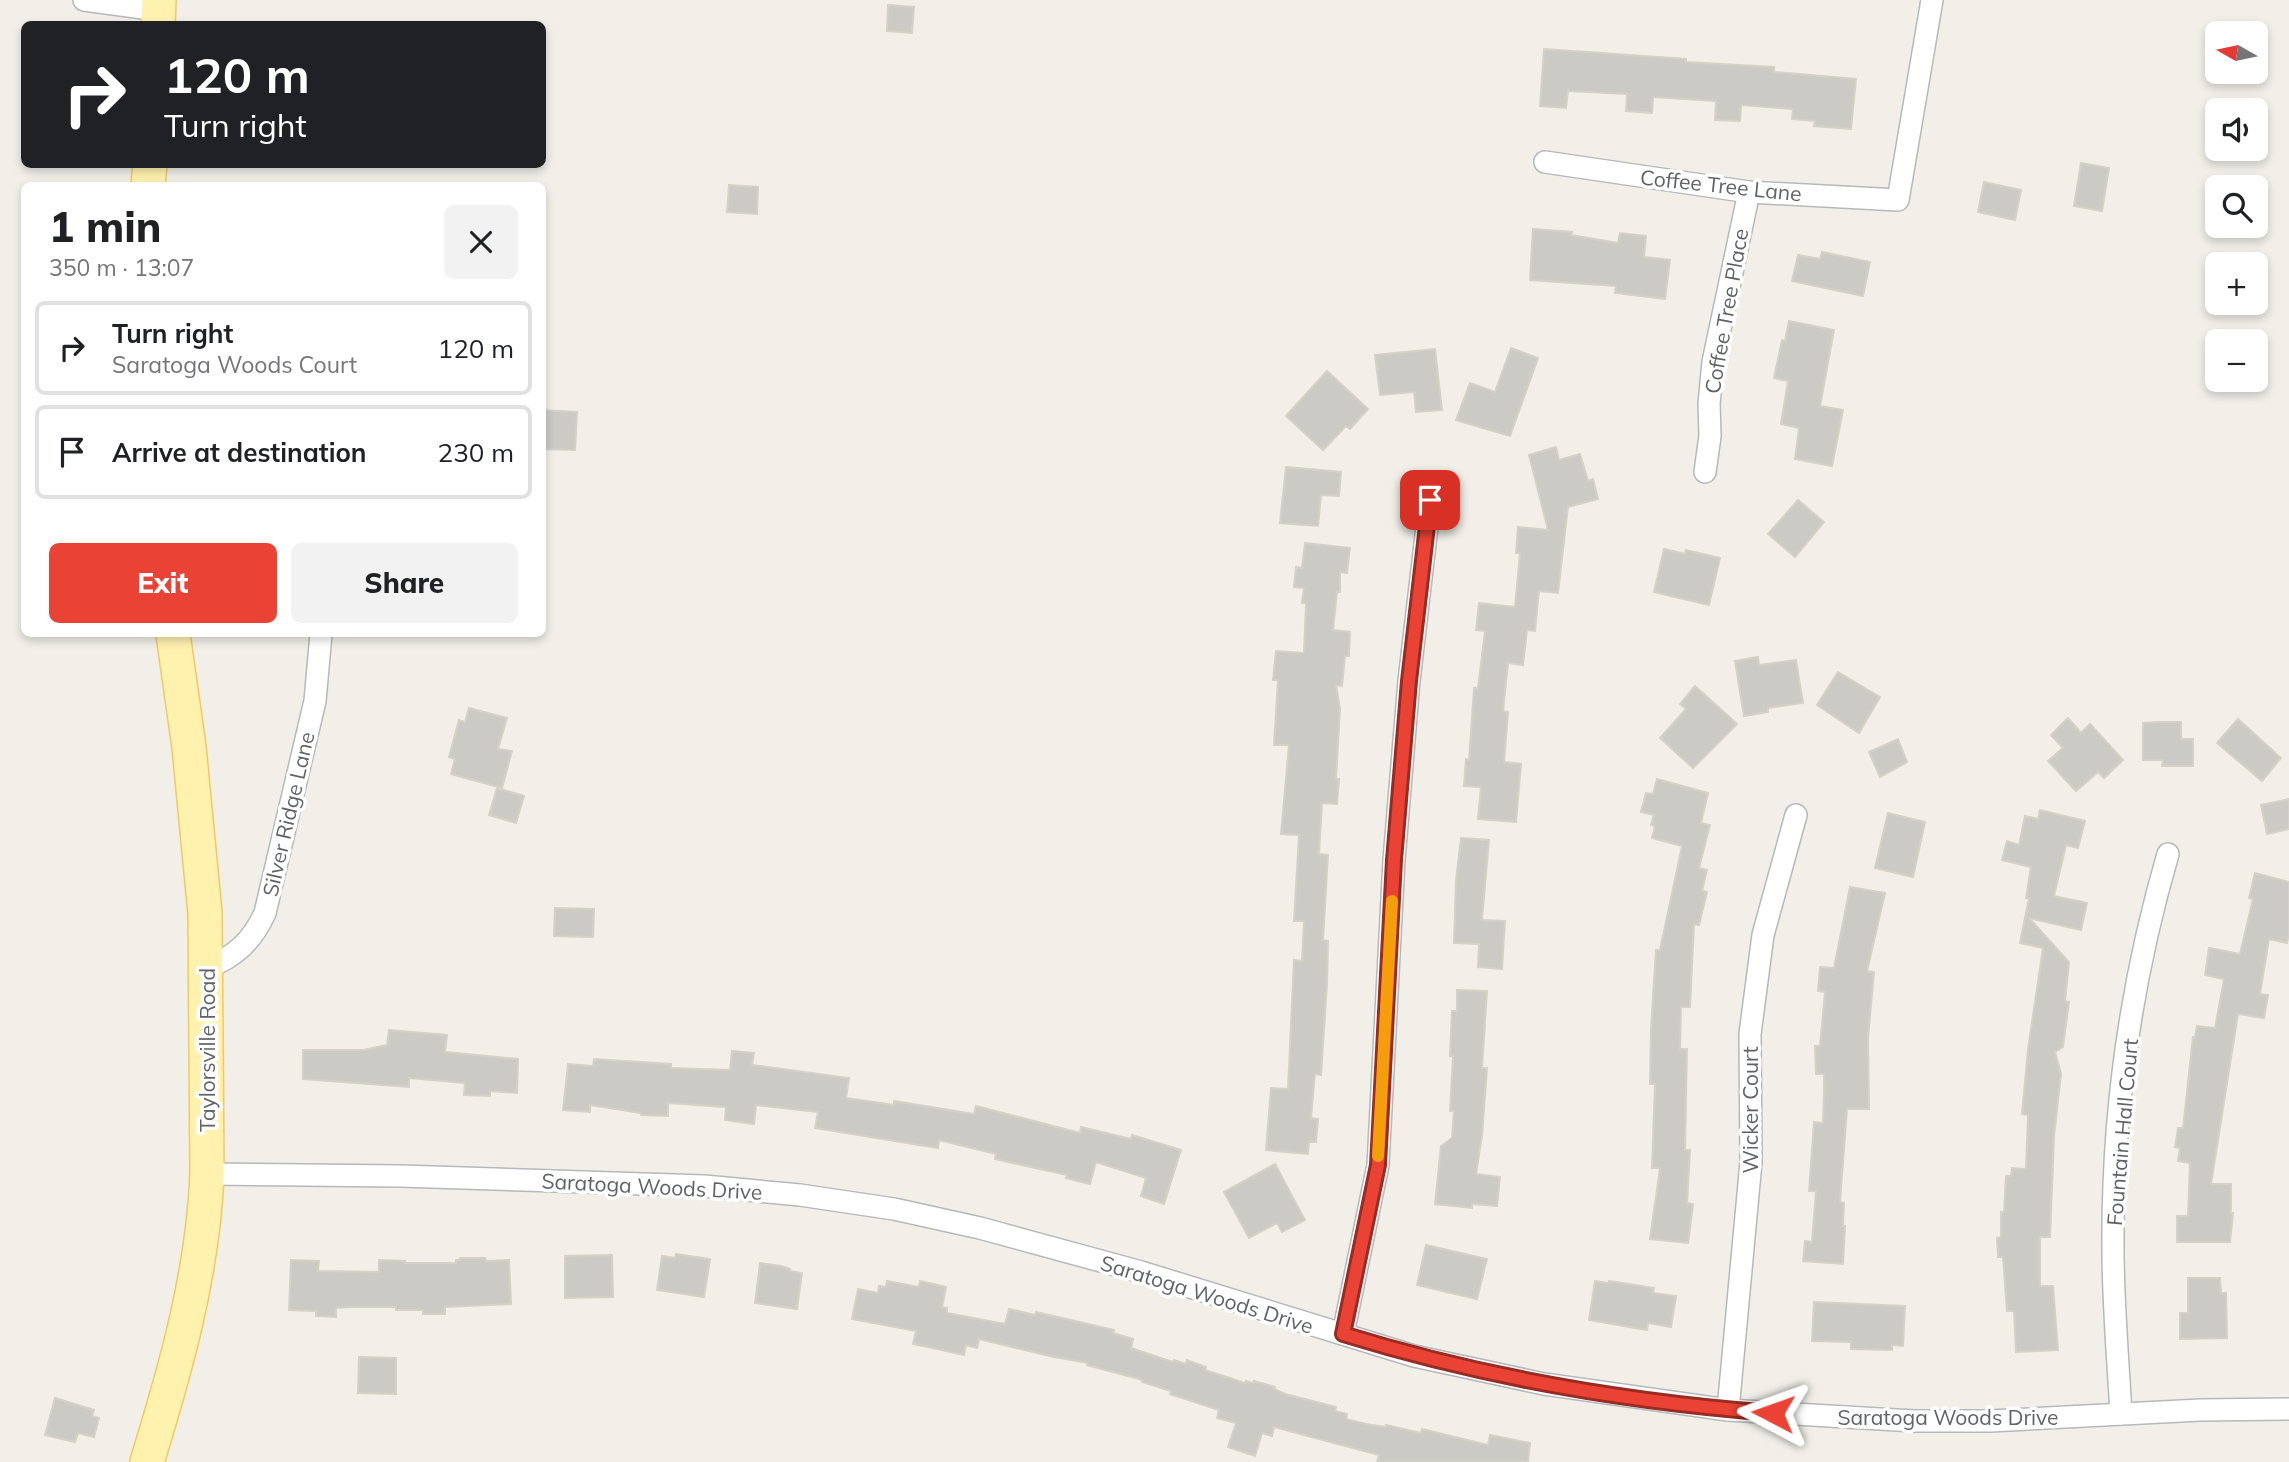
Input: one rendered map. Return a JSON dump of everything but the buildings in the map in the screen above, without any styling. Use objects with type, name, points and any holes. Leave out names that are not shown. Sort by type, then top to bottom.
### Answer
[{"type":"main road","name":"Taylorsville Road","points":[[147,1462],[175,1372],[198,1266],[205,1216],[207,968],[199,842],[173,637]]},
{"type":"street","points":[[84,0],[158,12]]},
{"type":"street","name":"Coffee Tree Lane","points":[[1545,162],[1749,192],[1898,200],[1932,0]]},
{"type":"street","name":"Coffee Tree Place","points":[[1705,472],[1710,436],[1709,404],[1713,362],[1749,192]]},
{"type":"street","points":[[1343,1334],[1378,1165],[1394,860],[1409,681],[1430,500]]},
{"type":"street","name":"Silver Ridge Lane","points":[[207,968],[226,960],[244,947],[257,930],[265,913],[315,701],[321,637]]},
{"type":"street","name":"Wicker Court","points":[[1728,1410],[1751,1162],[1750,1034],[1763,935],[1796,815]]},
{"type":"street","name":"Fountain Hall Court","points":[[2121,1414],[2113,1251],[2121,1088],[2151,911],[2168,854]]},
{"type":"street","name":"Saratoga Woods Drive","points":[[206,1174],[401,1176],[704,1186],[800,1195],[894,1209],[980,1228],[1141,1272],[1414,1356],[1544,1384],[1728,1410],[1914,1421],[1990,1421],[2200,1410],[2289,1409]]},
{"type":"slow traffic","points":[[1378,1156],[1392,901]]},
{"type":"route","points":[[1430,500],[1409,681],[1394,860],[1378,1165],[1343,1334],[1414,1356],[1544,1384],[1728,1410],[1773,1413]]}]
